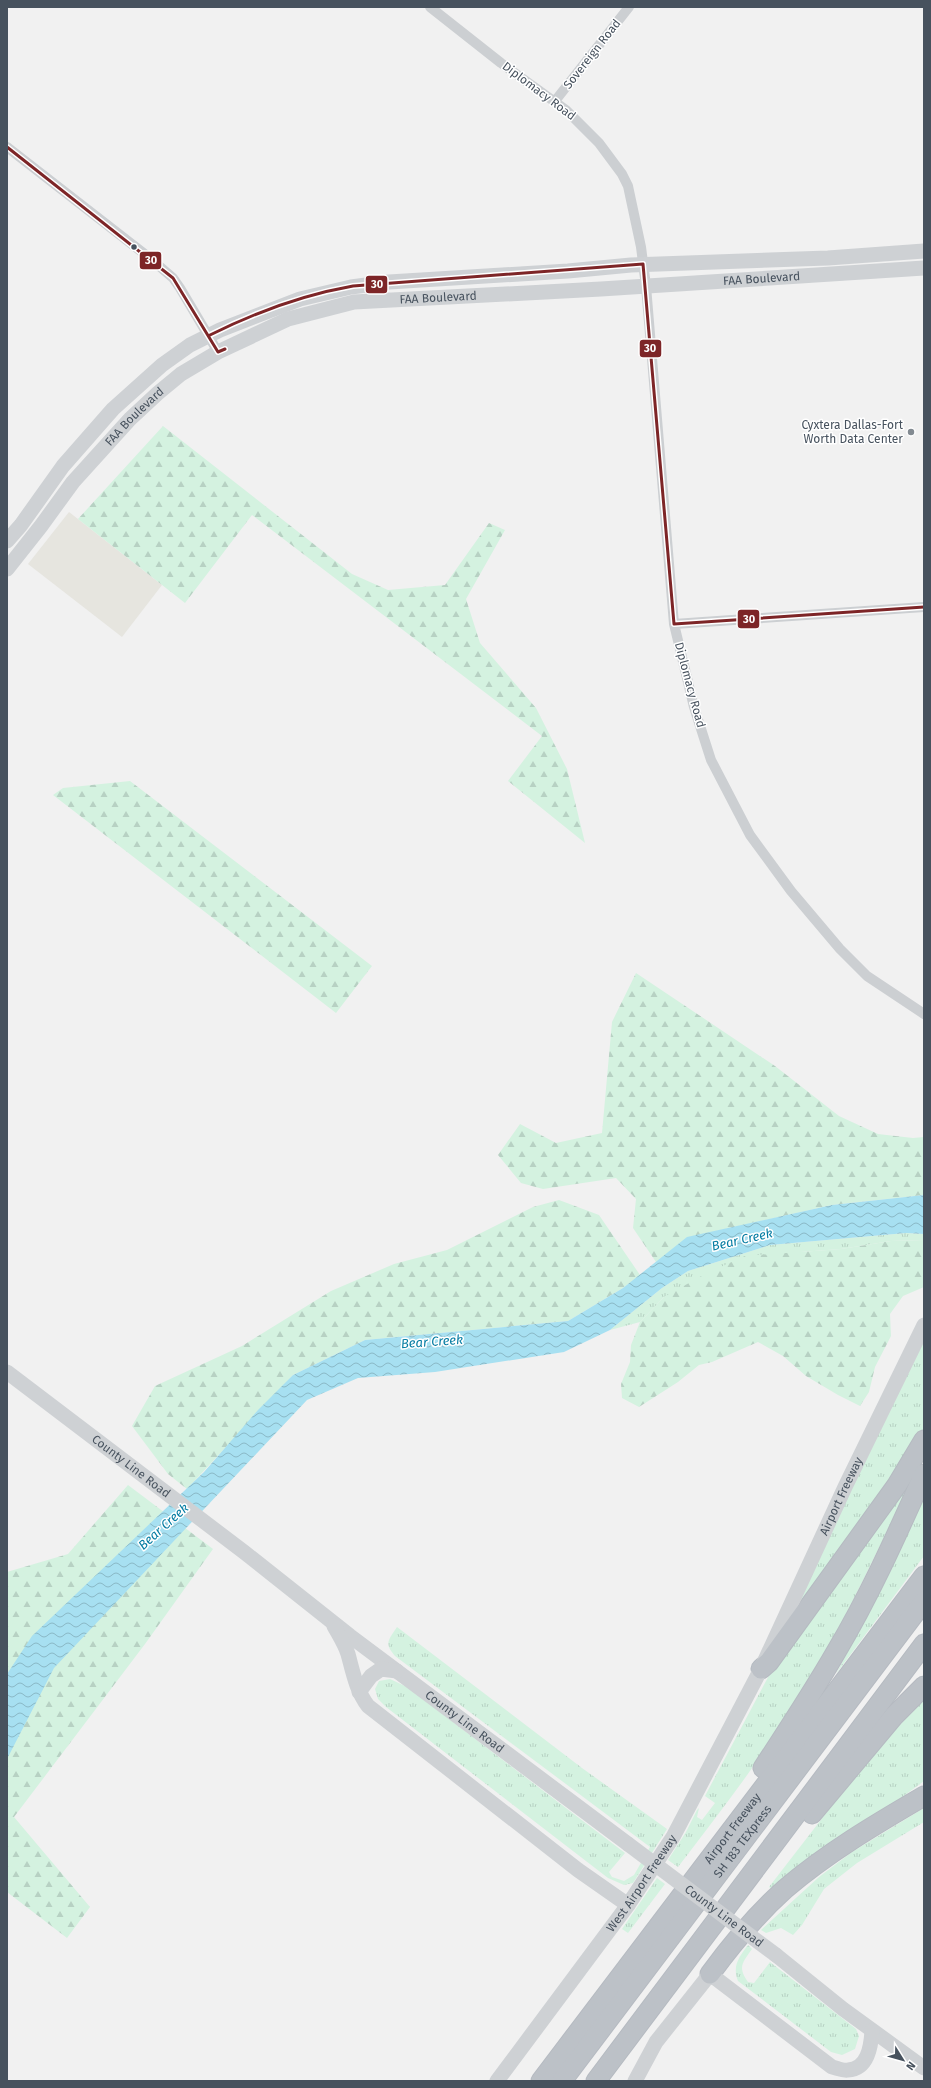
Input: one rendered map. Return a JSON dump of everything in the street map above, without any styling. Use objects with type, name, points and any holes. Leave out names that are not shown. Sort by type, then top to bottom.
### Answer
[{"type":"highway","points":[[761,1669],[769,1662],[897,1485],[924,1440]]},
{"type":"highway","points":[[676,1901],[722,1826],[796,1719],[837,1651],[883,1563],[924,1474]]},
{"type":"highway","name":"Airport Freeway","points":[[540,2081],[924,1576]]},
{"type":"highway","name":"SH 183 TEXpress","points":[[562,2081],[924,1601]]},
{"type":"highway","name":"SH 183 TEXpress","points":[[572,2081],[924,1616]]},
{"type":"highway","points":[[596,2081],[924,1644]]},
{"type":"highway","points":[[729,1905],[815,1811],[885,1727],[924,1686]]},
{"type":"highway","points":[[710,1974],[759,1915],[784,1890],[841,1847],[924,1796]]},
{"type":"street","name":"Diplomacy Road","points":[[430,7],[566,110],[588,130],[622,174],[628,186],[646,286],[674,624],[694,707],[711,760],[750,835],[791,891],[845,954],[867,976],[924,1014]]},
{"type":"street","name":"Sovereign Road","points":[[555,102],[629,7]]},
{"type":"street","points":[[7,147],[151,259],[172,278],[210,335],[218,352]]},
{"type":"street","name":"FAA Boulevard","points":[[7,542],[21,526],[63,466],[92,432],[113,409],[162,364],[190,345],[210,335],[278,306],[326,292],[389,282],[496,276],[643,264],[800,259],[924,251]]},
{"type":"street","points":[[800,259],[800,276]]},
{"type":"street","name":"FAA Boulevard","points":[[7,569],[73,482],[130,419],[169,383],[218,352],[288,319],[354,302],[646,286],[924,268]]},
{"type":"street","points":[[496,276],[499,293]]},
{"type":"street","points":[[351,287],[354,302]]},
{"type":"street","points":[[92,432],[108,443]]},
{"type":"street","points":[[7,542],[20,553]]},
{"type":"street","points":[[674,624],[924,607]]},
{"type":"street","name":"Airport Freeway","points":[[761,1669],[848,1480],[924,1325]]},
{"type":"street","name":"County Line Road","points":[[7,1372],[244,1552],[331,1621],[776,1955],[872,2031],[924,2068]]},
{"type":"street","points":[[331,1621],[347,1653],[350,1667],[359,1692],[368,1706],[578,1870],[628,1905]]},
{"type":"street","points":[[359,1692],[354,1670],[371,1651]]},
{"type":"street","points":[[359,1692],[371,1676],[381,1669],[397,1671]]},
{"type":"street","name":"West Airport Freeway","points":[[497,2081],[628,1905],[673,1838],[761,1669]]},
{"type":"street","points":[[635,2081],[656,2042],[710,1974],[832,2067],[848,2070],[860,2066],[871,2048],[872,2031]]},
{"type":"shaded area","points":[[69,512],[162,585],[122,637],[28,564]]},
{"type":"green space","points":[[163,426],[352,574],[388,590],[445,585],[489,523],[505,530],[466,599],[480,643],[536,708],[567,769],[585,843],[508,781],[542,736],[252,515],[185,603],[78,519]]},
{"type":"green space","points":[[130,781],[372,966],[336,1013],[53,795],[63,788]]},
{"type":"green space","points":[[636,973],[775,1066],[839,1116],[878,1134],[913,1138],[924,1137],[924,1195],[832,1205],[690,1237],[656,1262],[633,1228],[636,1199],[616,1178],[543,1189],[521,1183],[498,1155],[520,1124],[556,1143],[602,1133],[612,1022]]},
{"type":"green space","points":[[559,1200],[599,1215],[640,1275],[623,1288],[568,1321],[365,1340],[293,1375],[187,1489],[168,1474],[132,1426],[155,1386],[242,1346],[331,1291],[394,1264],[447,1250],[533,1207]]},
{"type":"green space","points":[[906,1233],[924,1234],[924,1240],[891,1241],[841,1249],[801,1252],[664,1297],[640,1322],[610,1330],[662,1288],[688,1271],[770,1245]]},
{"type":"green space","points":[[924,1240],[924,1287],[903,1296],[890,1314],[891,1336],[875,1367],[869,1392],[860,1406],[806,1376],[783,1356],[758,1342],[712,1362],[699,1365],[678,1382],[639,1407],[622,1398],[621,1384],[630,1362],[631,1345],[640,1322],[664,1297],[705,1274],[745,1256],[841,1249],[891,1241]]},
{"type":"green space","points":[[924,1341],[924,1431],[799,1609],[795,1603]]},
{"type":"green space","points":[[908,1483],[909,1486],[860,1587],[807,1685],[761,1755],[678,1867],[668,1860],[686,1832],[697,1810],[699,1808],[697,1817],[702,1820],[715,1803],[705,1796],[774,1666]]},
{"type":"green space","points":[[128,1485],[213,1549],[145,1644],[14,1817],[90,1907],[67,1938],[7,1892],[7,1572],[68,1554]]},
{"type":"green space","points":[[924,1492],[924,1556],[836,1674],[883,1585]]},
{"type":"green space","points":[[397,1627],[582,1768],[667,1829],[633,1883],[624,1885],[608,1878],[386,1707],[378,1699],[375,1689],[379,1681],[390,1679],[407,1687],[625,1853],[609,1872],[612,1877],[624,1881],[634,1875],[650,1847],[395,1656],[389,1648],[388,1642]]},
{"type":"green space","points":[[924,1699],[924,1781],[775,1891],[769,1887],[868,1759]]},
{"type":"green space","points":[[924,1808],[924,1822],[857,1863],[824,1889],[802,1925],[793,1935],[781,1928],[766,1933],[761,1930],[819,1877],[852,1852]]},
{"type":"green space","points":[[657,1878],[665,1884],[628,1933],[622,1929]]},
{"type":"green space","points":[[748,1945],[752,1949],[744,1961],[742,1968],[748,1982],[754,1983],[770,1962],[856,2029],[859,2036],[855,2049],[842,2055],[831,2052],[738,1981],[736,1976],[737,1962]]},
{"type":"water","name":"Bear Creek","points":[[924,1195],[924,1234],[906,1233],[770,1245],[688,1271],[662,1288],[610,1330],[564,1352],[435,1372],[358,1378],[307,1400],[54,1668],[7,1759],[7,1674],[32,1636],[204,1472],[258,1410],[293,1375],[365,1340],[568,1321],[623,1288],[687,1237],[832,1205]]},
{"type":"transit line","name":"30","points":[[7,147],[173,278],[218,352],[225,349]]},
{"type":"transit line","name":"30","points":[[210,335],[245,319],[297,299],[353,286],[643,264],[674,624],[924,607]]},
{"type":"place","name":"Cyxtera Dallas-Fort Worth Data Center","points":[[911,432]]}]
